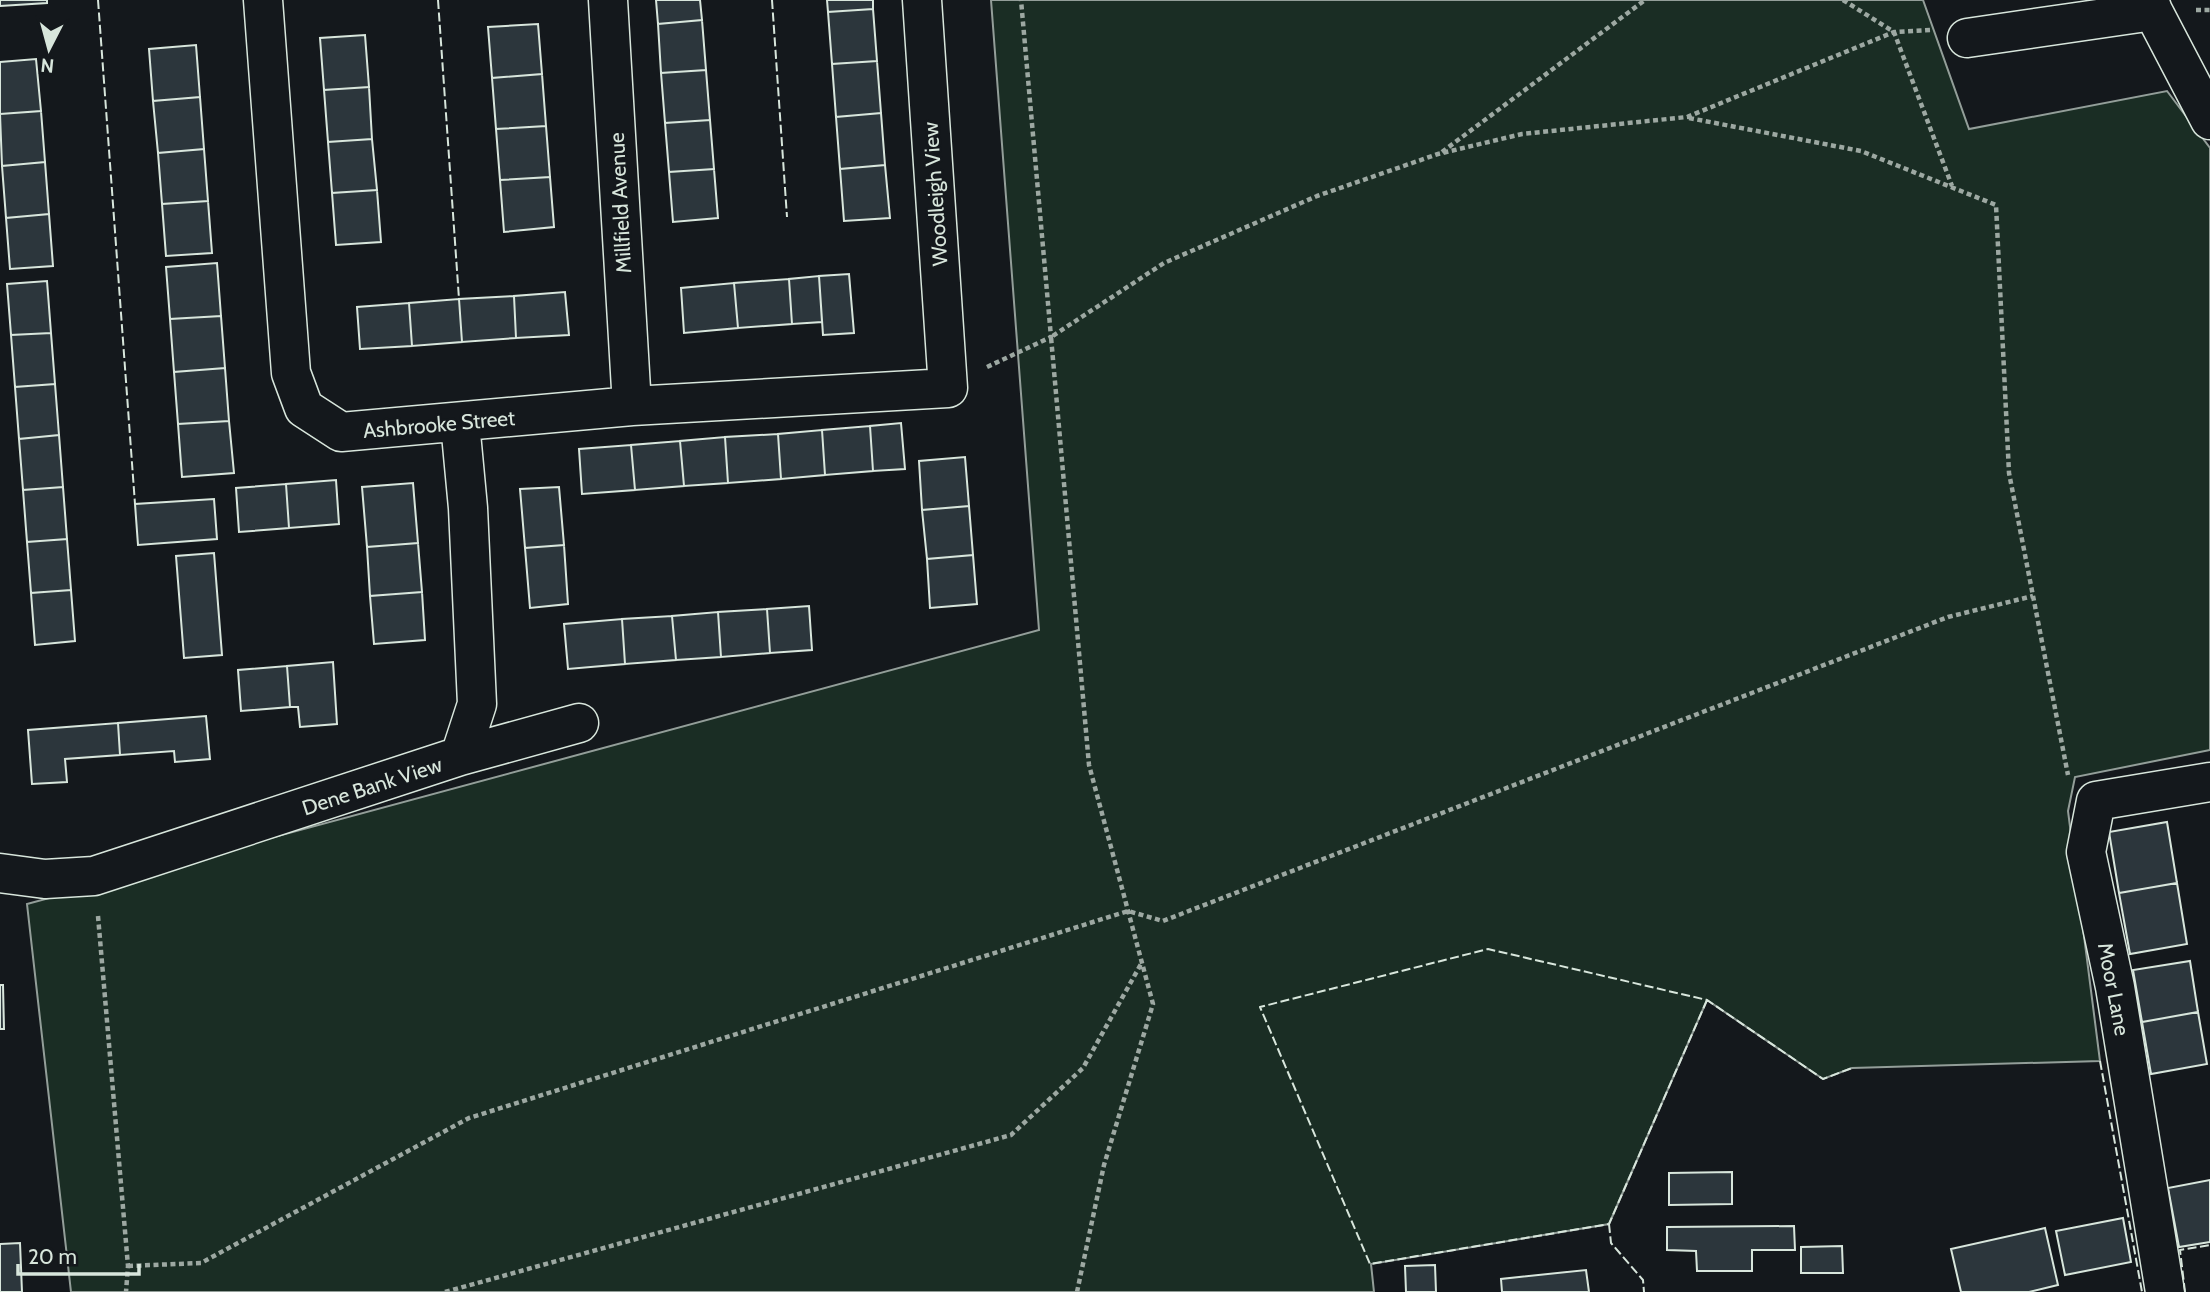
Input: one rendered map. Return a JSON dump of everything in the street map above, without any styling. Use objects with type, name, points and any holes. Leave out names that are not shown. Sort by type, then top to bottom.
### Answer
[{"type":"street","name":"Ashbrooke Street","points":[[263,0],[291,373],[304,408],[341,432],[632,406],[948,388]]},
{"type":"street","name":"Millfield Avenue","points":[[608,0],[632,406]]},
{"type":"street","name":"Woodleigh View","points":[[922,0],[948,388]]},
{"type":"street","points":[[1967,38],[2151,5],[2210,120]]},
{"type":"street","name":"Dene Bank View","points":[[0,873],[45,879],[94,876],[460,757],[477,704],[468,508],[460,423]]},
{"type":"street","points":[[460,757],[579,723]]},
{"type":"street","points":[[2096,801],[2210,782]]},
{"type":"street","name":"Moor Lane","points":[[2096,801],[2086,852],[2115,987],[2165,1292]]},
{"type":"path","points":[[1021,0],[1089,765],[1153,1004],[1104,1165],[1077,1292]]},
{"type":"path","points":[[1438,154],[1645,0]]},
{"type":"path","points":[[1843,0],[1894,33],[1952,187]]},
{"type":"path","points":[[948,388],[1001,359],[1051,337],[1164,263],[1317,196],[1438,154],[1522,134],[1686,117],[1894,33],[1950,29],[1967,38]]},
{"type":"path","points":[[1686,117],[1861,151],[1996,205],[2009,473],[2070,782],[2096,801]]},
{"type":"path","points":[[128,1266],[201,1263],[468,1118],[1128,911],[1163,921],[1948,617],[2033,596]]},
{"type":"path","points":[[94,876],[128,1266],[126,1292]]},
{"type":"path","points":[[444,1292],[1011,1135],[1083,1068],[1141,963]]},
{"type":"green space","points":[[991,0],[1923,0],[1969,129],[2167,91],[2210,148],[2210,750],[2075,777],[2068,811],[2100,1061],[1852,1068],[1823,1079],[1707,1000],[1609,1224],[1371,1264],[1374,1292],[71,1292],[27,904],[1039,630]]},
{"type":"building","points":[[0,0],[47,0],[47,3],[0,6]]},
{"type":"building","points":[[656,0],[700,0],[702,20],[658,24]]},
{"type":"building","points":[[827,0],[873,0],[873,9],[828,12]]},
{"type":"building","points":[[873,9],[877,61],[832,64],[828,12]]},
{"type":"building","points":[[702,20],[706,70],[661,73],[658,24]]},
{"type":"building","points":[[538,24],[542,74],[492,78],[488,27]]},
{"type":"building","points":[[365,35],[369,87],[324,90],[320,38]]},
{"type":"building","points":[[196,45],[200,97],[153,101],[149,49]]},
{"type":"building","points":[[36,59],[41,111],[0,114],[0,62]]},
{"type":"building","points":[[877,61],[881,113],[836,117],[832,64]]},
{"type":"building","points":[[706,70],[710,120],[665,123],[661,73]]},
{"type":"building","points":[[542,74],[546,126],[496,129],[492,78]]},
{"type":"building","points":[[369,87],[372,139],[328,142],[324,90]]},
{"type":"building","points":[[200,97],[204,149],[158,153],[153,101]]},
{"type":"building","points":[[41,111],[45,162],[2,166],[0,114]]},
{"type":"building","points":[[881,113],[885,165],[840,169],[836,117]]},
{"type":"building","points":[[710,120],[714,169],[669,172],[665,123]]},
{"type":"building","points":[[546,126],[550,177],[500,180],[496,129]]},
{"type":"building","points":[[372,139],[377,190],[332,193],[328,142]]},
{"type":"building","points":[[204,149],[208,201],[162,204],[158,153]]},
{"type":"building","points":[[45,162],[49,214],[6,218],[2,166]]},
{"type":"building","points":[[885,165],[890,218],[844,221],[840,169]]},
{"type":"building","points":[[714,169],[718,218],[673,222],[669,172]]},
{"type":"building","points":[[550,177],[554,227],[504,232],[500,180]]},
{"type":"building","points":[[377,190],[381,242],[336,245],[332,193]]},
{"type":"building","points":[[208,201],[212,253],[166,256],[162,204]]},
{"type":"building","points":[[49,214],[53,266],[10,269],[6,218]]},
{"type":"building","points":[[217,263],[221,316],[170,319],[166,267]]},
{"type":"building","points":[[849,274],[854,333],[823,335],[819,276]]},
{"type":"building","points":[[819,276],[822,322],[792,324],[789,279]]},
{"type":"building","points":[[789,279],[792,324],[738,328],[734,283]]},
{"type":"building","points":[[47,281],[51,333],[11,335],[7,284]]},
{"type":"building","points":[[734,283],[738,328],[684,333],[681,288]]},
{"type":"building","points":[[565,292],[569,335],[516,338],[514,296]]},
{"type":"building","points":[[514,296],[516,338],[462,342],[459,299]]},
{"type":"building","points":[[459,299],[462,342],[412,346],[409,303]]},
{"type":"building","points":[[409,303],[412,346],[360,349],[357,307]]},
{"type":"building","points":[[221,316],[225,368],[174,372],[170,319]]},
{"type":"building","points":[[51,333],[55,384],[15,387],[11,335]]},
{"type":"building","points":[[225,368],[229,421],[178,424],[174,372]]},
{"type":"building","points":[[55,384],[59,435],[19,439],[15,387]]},
{"type":"building","points":[[229,421],[234,473],[182,477],[178,424]]},
{"type":"building","points":[[901,423],[905,469],[873,471],[870,426]]},
{"type":"building","points":[[870,426],[873,471],[825,475],[822,430]]},
{"type":"building","points":[[822,430],[825,475],[781,479],[778,434]]},
{"type":"building","points":[[778,434],[781,479],[728,483],[725,437]]},
{"type":"building","points":[[59,435],[63,487],[23,490],[19,439]]},
{"type":"building","points":[[725,437],[728,483],[684,486],[680,441]]},
{"type":"building","points":[[680,441],[684,486],[635,490],[631,445]]},
{"type":"building","points":[[631,445],[635,490],[582,494],[579,449]]},
{"type":"building","points":[[965,457],[969,506],[922,510],[919,461]]},
{"type":"building","points":[[336,480],[339,524],[289,528],[286,484]]},
{"type":"building","points":[[413,483],[418,543],[367,547],[362,487]]},
{"type":"building","points":[[286,484],[289,528],[239,532],[236,488]]},
{"type":"building","points":[[63,487],[67,539],[27,542],[23,490]]},
{"type":"building","points":[[559,487],[564,545],[525,548],[520,489]]},
{"type":"building","points":[[214,499],[217,539],[138,545],[135,504]]},
{"type":"building","points":[[969,506],[973,555],[927,559],[922,510]]},
{"type":"building","points":[[67,539],[71,590],[31,593],[27,542]]},
{"type":"building","points":[[418,543],[422,592],[370,596],[367,547]]},
{"type":"building","points":[[564,545],[568,604],[530,608],[525,548]]},
{"type":"building","points":[[214,553],[222,655],[184,658],[176,556]]},
{"type":"building","points":[[973,555],[977,604],[930,608],[927,559]]},
{"type":"building","points":[[71,590],[75,641],[35,645],[31,593]]},
{"type":"building","points":[[422,592],[425,640],[374,644],[370,596]]},
{"type":"building","points":[[809,606],[812,650],[770,653],[767,609]]},
{"type":"building","points":[[767,609],[770,653],[721,657],[718,612]]},
{"type":"building","points":[[718,612],[721,657],[676,660],[672,616]]},
{"type":"building","points":[[672,616],[676,660],[625,664],[622,619]]},
{"type":"building","points":[[622,619],[625,664],[568,669],[564,624]]},
{"type":"building","points":[[333,662],[337,724],[300,727],[298,707],[290,707],[287,666]]},
{"type":"building","points":[[287,666],[290,707],[241,711],[238,670]]},
{"type":"building","points":[[206,716],[210,759],[175,762],[174,751],[120,755],[118,723]]},
{"type":"building","points":[[118,723],[120,755],[65,759],[67,782],[32,784],[28,730]]},
{"type":"building","points":[[2167,822],[2177,883],[2119,893],[2109,832]]},
{"type":"building","points":[[2177,883],[2187,944],[2130,954],[2119,893]]},
{"type":"building","points":[[2190,961],[2198,1012],[2142,1022],[2133,970]]},
{"type":"building","points":[[0,985],[3,985],[4,1029],[0,1029]]},
{"type":"building","points":[[2198,1012],[2207,1064],[2151,1074],[2142,1022]]},
{"type":"building","points":[[1732,1172],[1732,1204],[1669,1205],[1669,1173]]},
{"type":"building","points":[[2210,1180],[2210,1242],[2179,1247],[2168,1188]]},
{"type":"building","points":[[2123,1218],[2131,1262],[2065,1275],[2056,1231]]},
{"type":"building","points":[[1794,1226],[1795,1250],[1752,1250],[1752,1271],[1697,1271],[1696,1251],[1667,1250],[1667,1227]]},
{"type":"building","points":[[2045,1228],[2058,1285],[2029,1292],[1961,1292],[1951,1249]]},
{"type":"building","points":[[20,1243],[22,1292],[0,1292],[0,1244]]},
{"type":"building","points":[[1842,1246],[1843,1273],[1801,1273],[1801,1247]]},
{"type":"building","points":[[1435,1265],[1436,1292],[1406,1292],[1405,1266]]},
{"type":"building","points":[[1586,1270],[1589,1292],[1502,1292],[1501,1279]]},
{"type":"fence","points":[[98,0],[135,504]]},
{"type":"fence","points":[[438,0],[459,299]]},
{"type":"fence","points":[[772,0],[787,217]]},
{"type":"fence","points":[[1707,1000],[1609,1224],[1370,1264],[1260,1007],[1488,949],[1707,1000],[1823,1079],[1852,1068]]},
{"type":"fence","points":[[2100,1061],[2142,1292]]},
{"type":"fence","points":[[1609,1224],[1611,1243],[1643,1280],[1644,1292]]},
{"type":"fence","points":[[2185,1292],[2180,1250],[2210,1245]]}]
